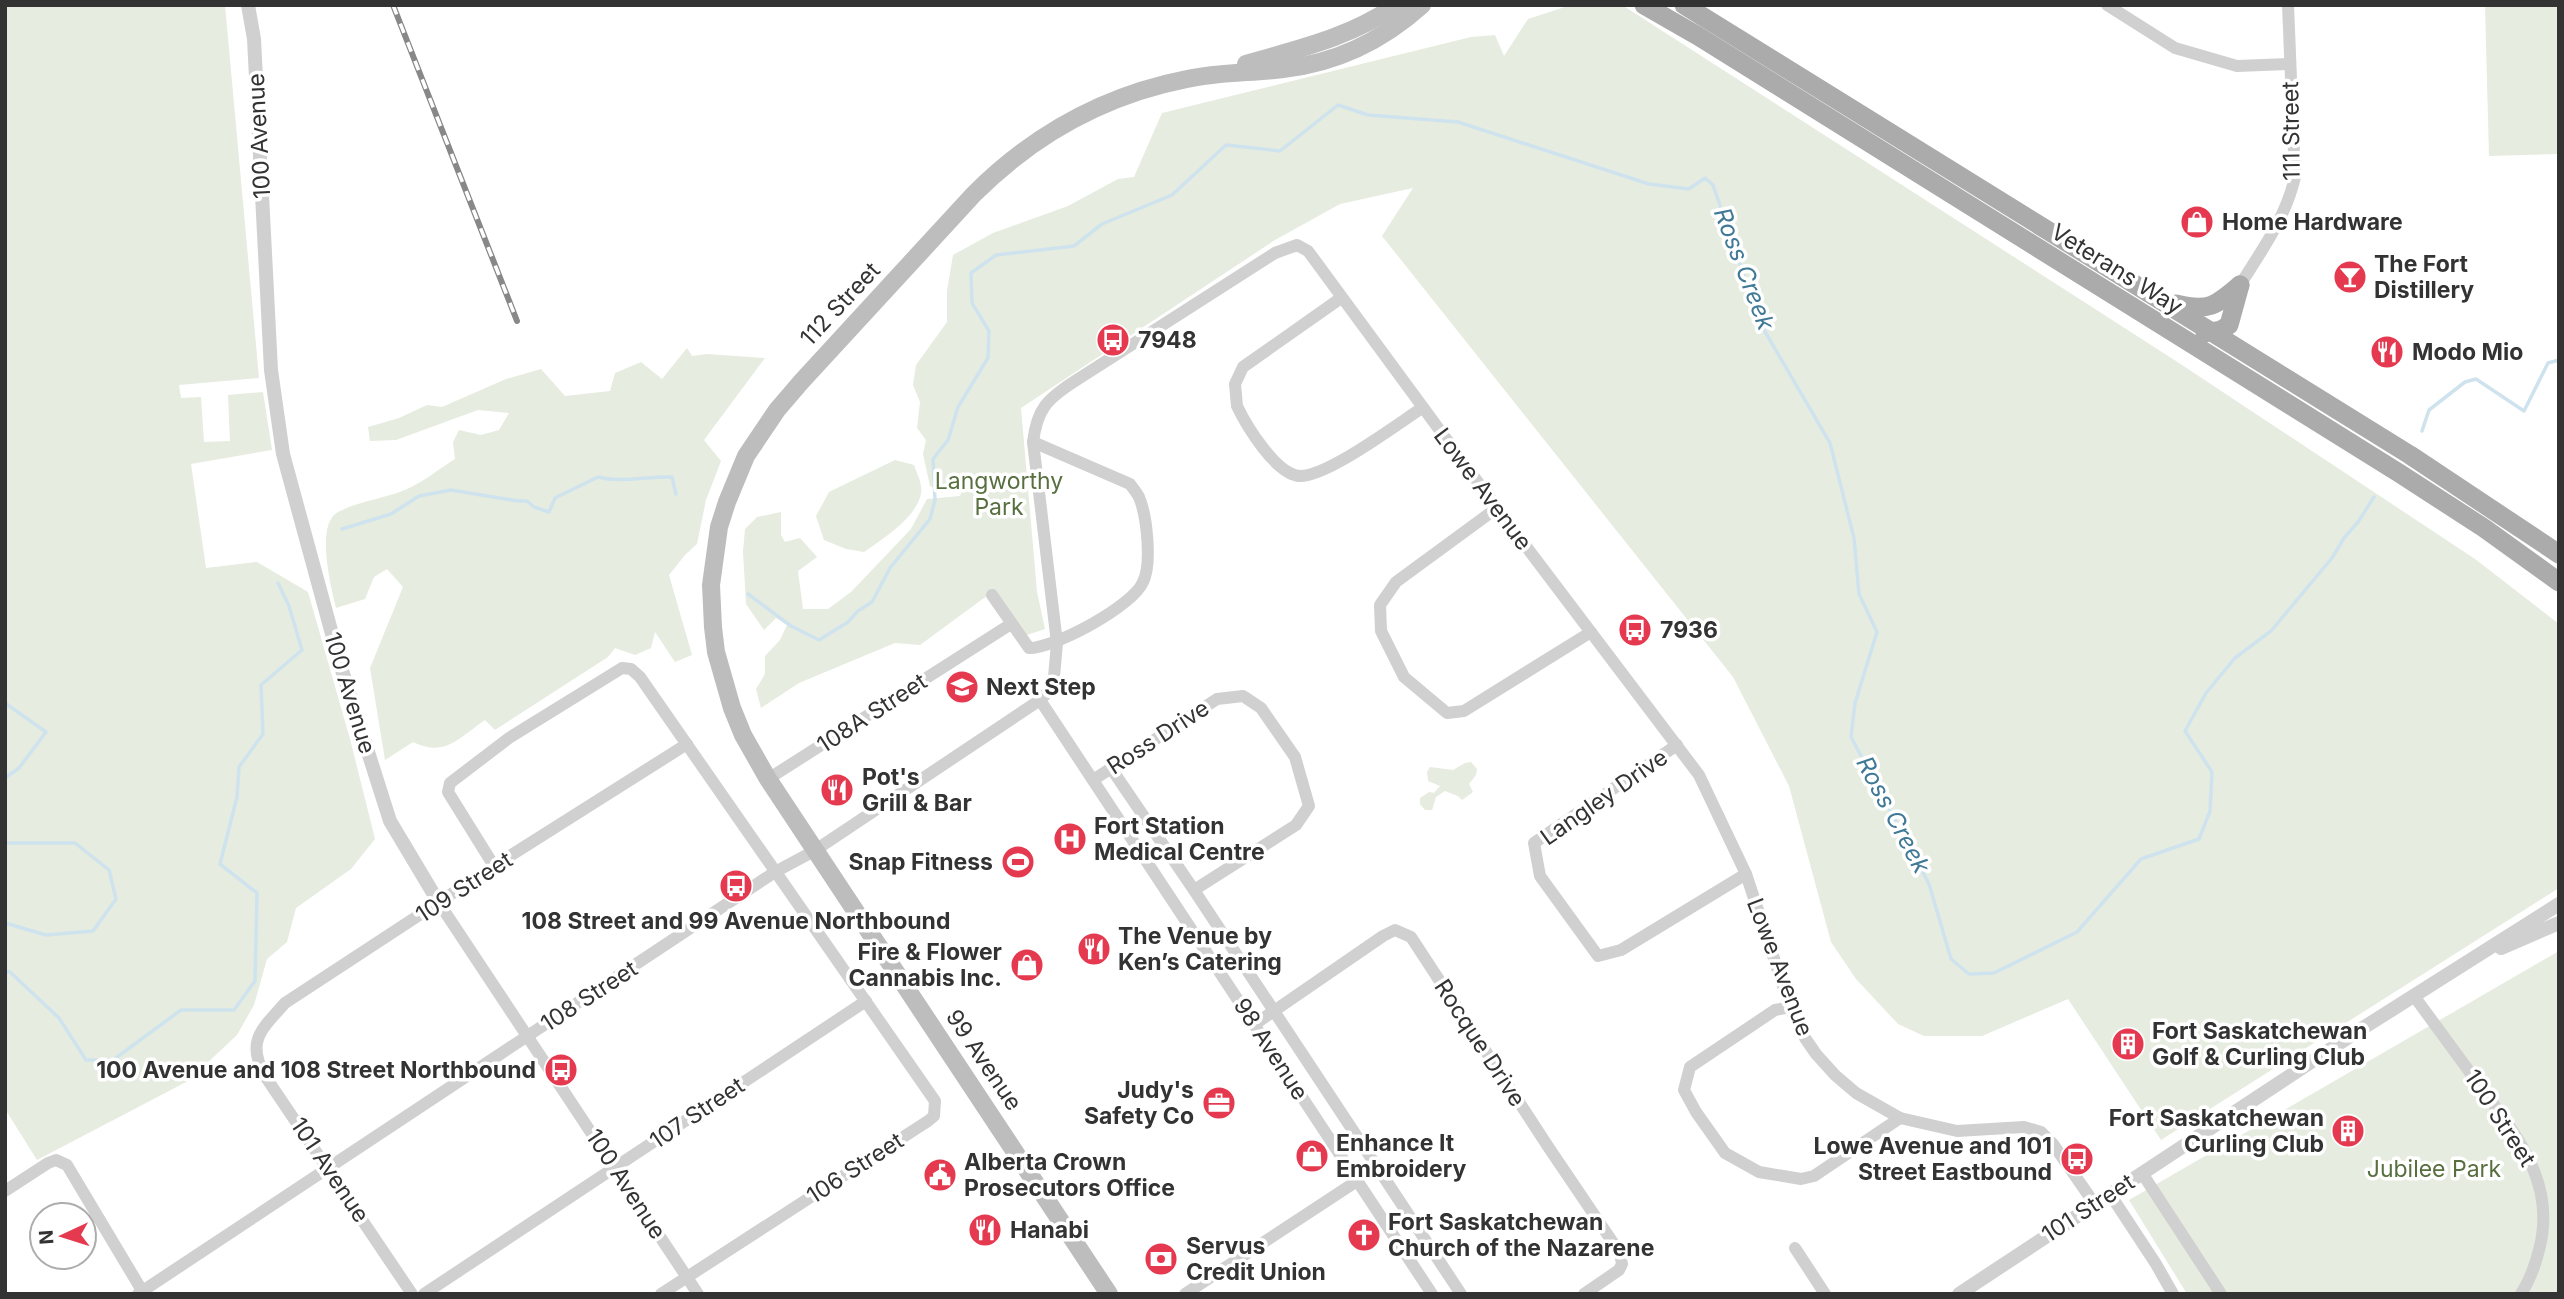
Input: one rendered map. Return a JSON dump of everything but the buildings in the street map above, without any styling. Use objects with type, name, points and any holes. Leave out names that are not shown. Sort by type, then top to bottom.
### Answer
[{"type":"main road","name":"112 Street","points":[[732,708],[716,652],[711,606],[713,560],[719,527],[746,456],[777,411],[974,194],[1013,158],[1051,131],[1090,110],[1136,92],[1205,76],[1338,38],[1379,18],[1397,5]]},
{"type":"main road","name":"112 Street","points":[[1205,76],[1284,69],[1329,60],[1371,43],[1422,5]]},
{"type":"main road","name":"Veterans Way","points":[[1644,5],[1698,36],[2452,507],[2559,582]]},
{"type":"main road","name":"Veterans Way","points":[[1684,5],[2211,331],[2410,456],[2559,554]]},
{"type":"main road","points":[[2184,339],[2221,330],[2229,325],[2240,285]]},
{"type":"main road","points":[[2159,299],[2202,309],[2218,303],[2240,285]]},
{"type":"main road","name":"99 Avenue","points":[[732,708],[743,735],[768,779],[814,851],[1109,1294]]},
{"type":"street","name":"100 Avenue","points":[[248,5],[254,39],[271,370],[283,454],[341,667],[390,821],[439,903],[698,1294]]},
{"type":"street","points":[[2107,5],[2175,48],[2237,66],[2289,64]]},
{"type":"street","name":"111 Street","points":[[2240,285],[2279,222],[2290,198],[2295,177],[2288,5]]},
{"type":"street","name":"Lowe Avenue","points":[[1040,701],[1050,690],[1054,677],[1057,643],[1032,442],[1041,412],[1052,396],[1280,250],[1297,245],[1304,248],[1699,775],[1746,874],[1790,1007],[1805,1038],[1835,1075],[1856,1093],[1900,1118],[1956,1131],[2024,1127],[2040,1132],[2053,1144],[2094,1203]]},
{"type":"street","points":[[1341,298],[1250,360],[1237,377],[1234,394],[1237,406],[1276,464],[1298,476],[1320,472],[1422,408]]},
{"type":"street","points":[[992,595],[1029,648],[1057,643],[1104,618],[1142,586],[1149,563],[1139,497],[1130,484],[1032,442]]},
{"type":"street","points":[[1497,508],[1396,582],[1380,605],[1381,631],[1405,677],[1447,713],[1464,711],[1591,632]]},
{"type":"street","name":"108A Street","points":[[768,779],[1011,624]]},
{"type":"street","points":[[494,866],[448,792],[450,783],[509,738],[627,667],[640,677],[866,1001]]},
{"type":"street","name":"Ross Drive","points":[[1093,780],[1217,699],[1243,696],[1261,708],[1295,758],[1309,806],[1296,825],[1194,890]]},
{"type":"street","name":"98 Avenue","points":[[1040,701],[1255,1024],[1429,1293]]},
{"type":"street","name":"108 Street","points":[[141,1293],[775,872],[814,851],[1040,701]]},
{"type":"street","name":"109 Street","points":[[256,1044],[260,1031],[285,1003],[687,744]]},
{"type":"street","name":"Langley Drive","points":[[1677,745],[1534,843],[1541,876],[1598,956],[1620,950],[1746,874]]},
{"type":"street","points":[[1111,768],[1461,1294]]},
{"type":"street","name":"101 Street","points":[[1959,1294],[1981,1288],[2094,1203],[2559,904]]},
{"type":"street","name":"101 Street","points":[[2464,964],[2559,923]]},
{"type":"street","name":"Rocque Drive","points":[[1255,1024],[1383,936],[1395,930],[1411,937],[1623,1258],[1619,1270],[1584,1294]]},
{"type":"street","name":"100 Street","points":[[2414,996],[2515,1133],[2537,1177],[2543,1202],[2544,1230],[2534,1269],[2521,1294]]},
{"type":"street","name":"107 Street","points":[[424,1294],[866,1001]]},
{"type":"street","name":"106 Street","points":[[661,1294],[934,1116],[936,1106],[933,1097],[866,1001]]},
{"type":"street","points":[[1790,1007],[1775,1010],[1690,1067],[1684,1090],[1725,1153],[1759,1172],[1808,1178],[1900,1118]]},
{"type":"street","name":"101 Avenue","points":[[256,1044],[255,1051],[265,1076],[412,1294]]},
{"type":"street","points":[[5,1191],[48,1163],[56,1160],[68,1165],[141,1293]]},
{"type":"street","points":[[2142,1173],[2221,1294]]},
{"type":"street","points":[[1185,1294],[1357,1181]]},
{"type":"street","points":[[2110,1194],[2157,1264],[2173,1294]]},
{"type":"street","points":[[1795,1248],[1824,1293]]},
{"type":"green space","points":[[5,5],[225,5],[259,378],[179,385],[181,398],[201,397],[204,442],[230,441],[228,395],[263,392],[272,450],[191,464],[206,568],[257,562],[308,592],[375,839],[351,869],[296,908],[287,942],[267,959],[254,1005],[237,1035],[188,1081],[37,1160],[5,1109]]},
{"type":"green space","name":"Langworthy Park","points":[[1571,5],[1622,5],[2179,363],[2475,559],[2559,624],[2559,888],[2161,1140],[2068,999],[1982,1036],[1924,1036],[1898,1024],[1856,979],[1831,942],[1789,786],[1733,677],[1382,236],[1413,188],[1340,204],[1275,240],[1021,408],[1037,592],[1045,629],[1024,636],[993,594],[920,645],[895,643],[799,683],[761,708],[756,689],[765,674],[765,656],[780,640],[787,625],[776,618],[764,630],[746,604],[743,552],[745,529],[757,517],[781,512],[781,535],[785,542],[800,538],[817,557],[798,571],[803,609],[828,609],[851,592],[911,529],[927,499],[960,496],[966,481],[942,493],[930,486],[923,454],[926,440],[917,428],[920,402],[913,385],[916,365],[947,322],[947,291],[953,255],[993,233],[1068,206],[1118,179],[1134,177],[1162,113],[1471,37],[1495,35],[1504,56],[1528,19]]},
{"type":"green space","points":[[2485,5],[2559,5],[2559,154],[2489,156]]},
{"type":"green space","points":[[687,348],[692,356],[707,354],[765,358],[704,440],[721,461],[706,500],[697,544],[669,575],[692,655],[675,662],[655,632],[651,648],[635,655],[615,648],[608,657],[495,730],[485,720],[460,739],[443,747],[434,748],[413,742],[385,760],[370,668],[403,587],[387,569],[374,577],[365,599],[336,608],[326,557],[327,529],[338,512],[405,490],[455,459],[453,442],[459,430],[481,435],[499,430],[509,413],[478,410],[396,440],[370,441],[368,427],[399,418],[427,405],[442,407],[506,379],[541,369],[565,396],[610,391],[615,373],[641,362],[662,379]]},
{"type":"green space","points":[[895,460],[914,465],[920,481],[920,496],[910,515],[864,552],[846,549],[824,540],[816,516],[829,492]]},
{"type":"green space","points":[[1471,762],[1477,769],[1469,784],[1473,792],[1462,800],[1445,791],[1436,797],[1432,810],[1425,810],[1420,804],[1420,798],[1429,792],[1434,793],[1440,786],[1428,781],[1427,772],[1430,767],[1453,770]]},
{"type":"green space","name":"Jubilee Park","points":[[2559,951],[2559,1294],[2187,1294],[2129,1200]]},
{"type":"waterway","name":"Ross Creek","points":[[748,594],[791,626],[819,640],[848,622],[872,602],[890,568],[930,519],[935,500],[933,459],[948,440],[958,407],[988,358],[989,331],[972,303],[971,273],[996,255],[1074,246],[1102,224],[1172,195],[1226,145],[1280,151],[1338,105],[1368,115],[1458,122],[1649,184],[1689,189],[1705,178],[1713,185],[1760,323],[1830,443],[1854,538],[1859,594],[1877,632],[1855,703],[1851,737],[1929,884],[1951,959],[1969,974],[1994,973],[2077,932],[2141,859],[2199,839],[2210,811],[2212,772],[2185,731],[2206,693],[2235,658],[2271,631],[2332,558],[2374,497]]},
{"type":"waterway","name":"Ross Creek","points":[[2422,431],[2429,410],[2465,382],[2476,379],[2524,411],[2548,363],[2559,360]]},
{"type":"waterway","name":"Ross Creek","points":[[342,529],[391,514],[419,496],[451,490],[527,501],[534,507],[549,512],[555,498],[598,477],[672,477],[676,494]]},
{"type":"waterway","name":"Ross Creek","points":[[5,971],[10,972],[59,1018],[86,1060],[113,1060],[181,1010],[234,1010],[255,981],[257,893],[220,864],[237,797],[239,767],[263,734],[261,685],[302,650],[289,606],[278,583]]},
{"type":"waterway","name":"Ross Creek","points":[[5,703],[46,732],[19,768],[5,778]]},
{"type":"waterway","name":"Ross Creek","points":[[5,843],[75,843],[109,870],[116,899],[93,931],[46,935],[5,923]]},
{"type":"railway","points":[[393,5],[517,321]]},
{"type":"place","name":"Home Hardware","points":[[2197,222]]},
{"type":"place","name":"The Fort Distillery","points":[[2350,277]]},
{"type":"place","name":"7948","points":[[1113,340]]},
{"type":"place","name":"Modo Mio","points":[[2387,352]]},
{"type":"place","name":"7936","points":[[1635,630]]},
{"type":"place","name":"Next Step","points":[[962,687]]},
{"type":"place","name":"Pot's Grill & Bar","points":[[837,790]]},
{"type":"place","name":"Fort Station Medical Centre","points":[[1070,839]]},
{"type":"place","name":"Snap Fitness","points":[[1018,862]]},
{"type":"place","name":"108 Street and 99 Avenue Northbound","points":[[736,886]]},
{"type":"place","name":"The Venue by Ken’s Catering","points":[[1094,949]]},
{"type":"place","name":"Fire & Flower Cannabis Inc.","points":[[1027,965]]},
{"type":"place","name":"Fort Saskatchewan Golf & Curling Club","points":[[2128,1044]]},
{"type":"place","name":"100 Avenue and 108 Street Northbound","points":[[561,1070]]},
{"type":"place","name":"Judy's Safety Co","points":[[1219,1103]]},
{"type":"place","name":"Fort Saskatchewan Curling Club","points":[[2348,1131]]},
{"type":"place","name":"Enhance It Embroidery","points":[[1312,1156]]},
{"type":"place","name":"Lowe Avenue and 101 Street Eastbound","points":[[2077,1159]]},
{"type":"place","name":"Alberta Crown Prosecutors Office","points":[[940,1175]]},
{"type":"place","name":"Hanabi","points":[[985,1230]]},
{"type":"place","name":"Fort Saskatchewan Church of the Nazarene","points":[[1364,1235]]},
{"type":"place","name":"Servus Credit Union","points":[[1161,1259]]}]
